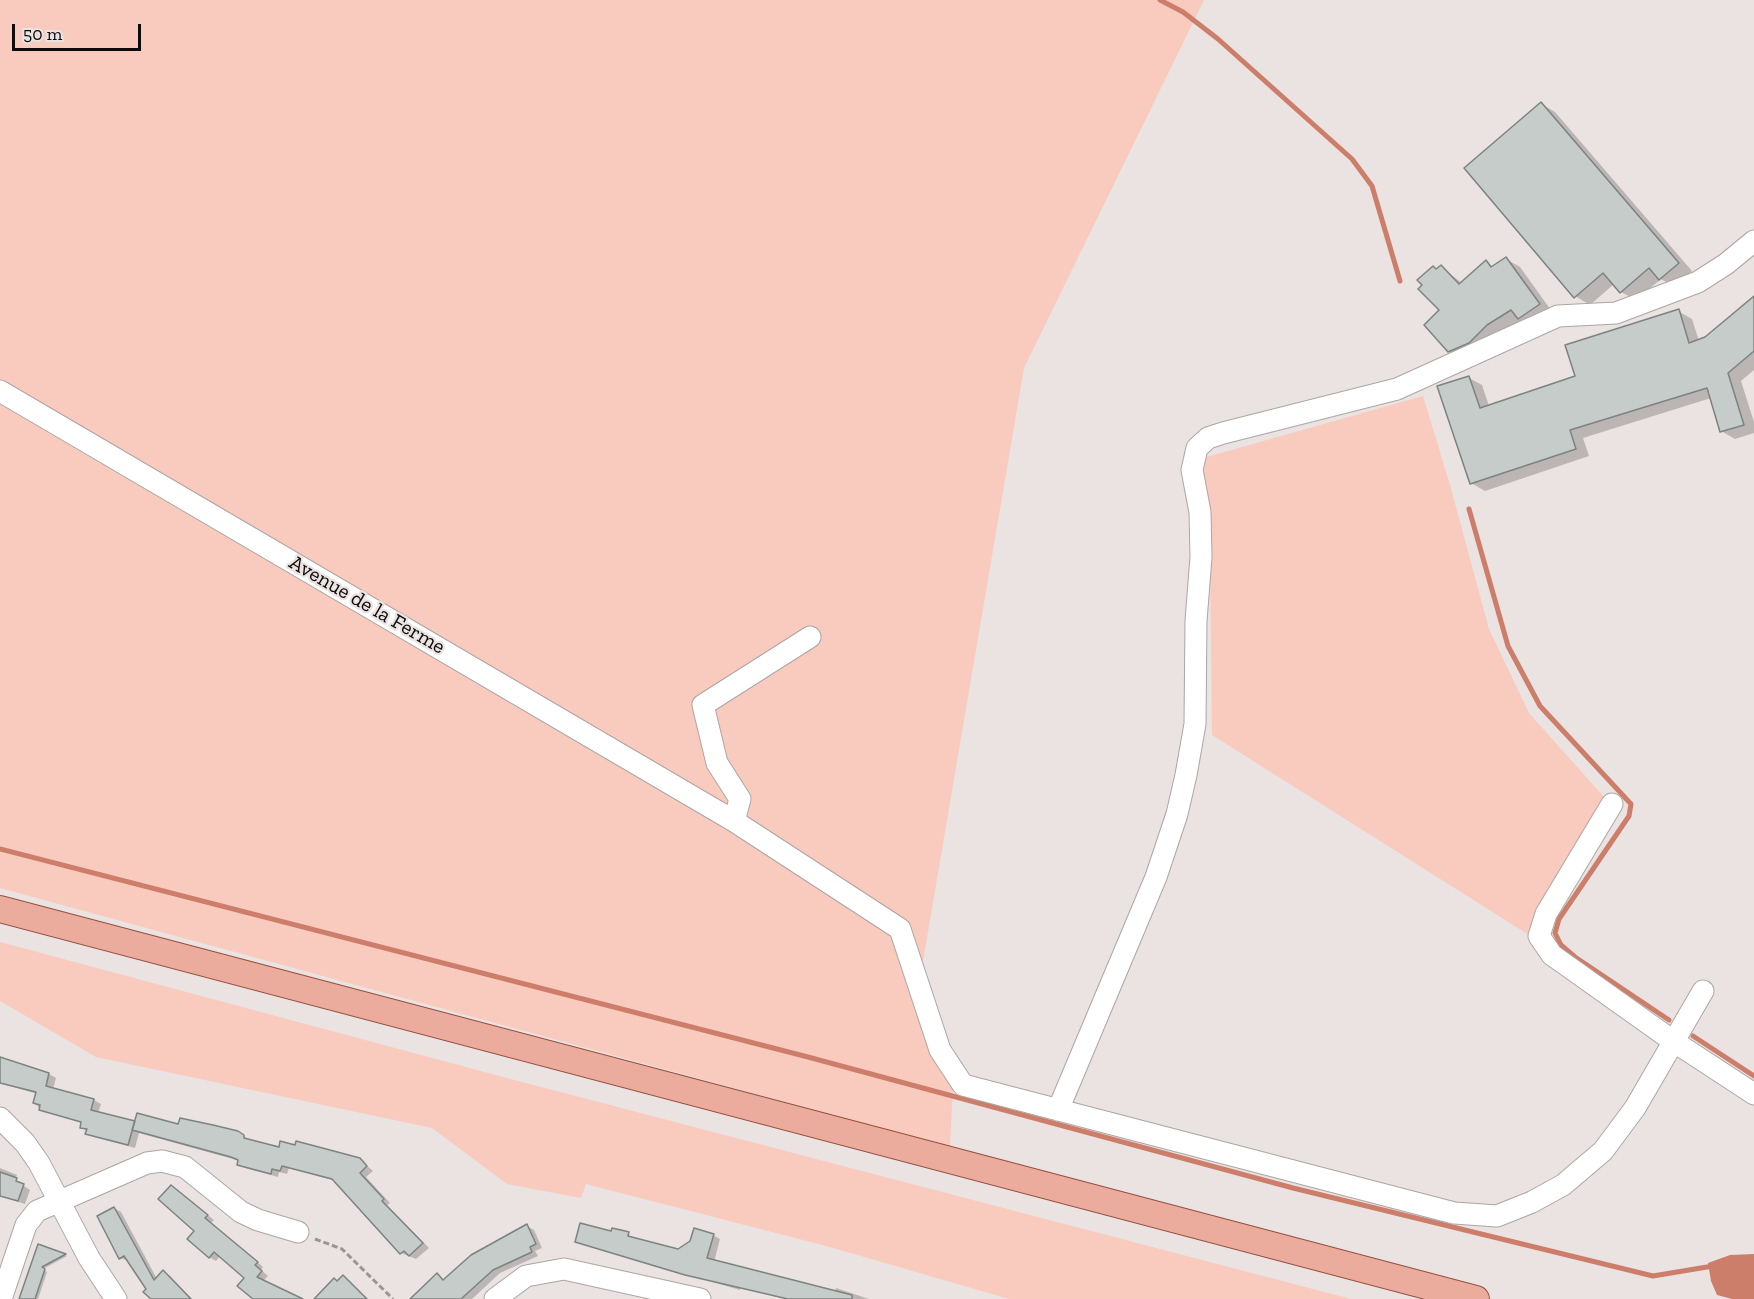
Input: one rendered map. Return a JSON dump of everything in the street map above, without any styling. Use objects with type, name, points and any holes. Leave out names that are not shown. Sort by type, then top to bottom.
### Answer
[{"type":"main road","points":[[0,909],[1476,1299]]},
{"type":"main road","points":[[0,925],[1417,1299]]},
{"type":"street","points":[[1058,1110],[1156,877],[1177,814],[1188,769],[1195,724],[1196,627],[1201,557],[1200,512],[1192,470],[1197,448],[1208,438],[1223,433],[1383,393],[1424,378],[1547,320],[1568,315],[1616,313],[1698,282],[1726,264],[1754,241]]},
{"type":"street","name":"Avenue de la Ferme","points":[[0,391],[734,821],[900,929],[940,1050],[963,1085],[1454,1213],[1497,1215],[1532,1202],[1563,1185],[1603,1151],[1635,1108],[1703,991]]},
{"type":"street","points":[[734,821],[740,799],[717,763],[704,705],[810,636]]},
{"type":"street","points":[[1612,804],[1546,914],[1539,936],[1552,955],[1673,1041],[1754,1094]]},
{"type":"street","points":[[0,1118],[25,1143],[59,1200],[86,1253],[116,1299]]},
{"type":"street","points":[[1,1299],[29,1220],[37,1211],[141,1165],[169,1162],[193,1172],[250,1216],[298,1232]]},
{"type":"street","points":[[495,1299],[526,1276],[564,1269],[700,1299]]},
{"type":"path","points":[[298,1232],[342,1249],[393,1299]]},
{"type":"shaded area","points":[[0,0],[1204,0],[1024,368],[922,967],[954,1065],[950,1147],[0,888]]},
{"type":"shaded area","points":[[1423,396],[1489,629],[1529,713],[1612,806],[1529,935],[1212,735],[1210,560],[1203,458]]},
{"type":"shaded area","points":[[0,942],[503,1077],[1351,1299],[1009,1299],[830,1247],[586,1184],[581,1198],[507,1184],[432,1128],[96,1057],[0,1001]]},
{"type":"shaded area","points":[[1754,1254],[1754,1299],[1732,1299],[1717,1295],[1711,1281],[1708,1263],[1730,1255]]},
{"type":"building","points":[[1541,102],[1679,263],[1659,280],[1649,268],[1620,293],[1603,273],[1574,298],[1464,168]]},
{"type":"building","points":[[1506,257],[1540,304],[1518,319],[1511,310],[1487,325],[1469,343],[1448,352],[1424,325],[1439,310],[1418,289],[1422,285],[1417,280],[1433,266],[1436,269],[1441,265],[1459,284],[1486,260],[1491,267]]},
{"type":"building","points":[[1754,296],[1754,351],[1728,373],[1744,425],[1720,432],[1707,388],[1570,430],[1576,449],[1470,484],[1437,386],[1469,376],[1480,408],[1575,376],[1565,345],[1679,309],[1689,343],[1705,337]]},
{"type":"building","points":[[0,1057],[49,1073],[46,1086],[94,1099],[91,1110],[135,1121],[128,1145],[85,1134],[87,1129],[80,1128],[81,1122],[39,1110],[40,1105],[33,1103],[36,1092],[0,1083]]},
{"type":"building","points":[[137,1113],[178,1124],[180,1118],[213,1125],[238,1131],[244,1135],[244,1138],[279,1147],[280,1141],[295,1145],[296,1141],[360,1158],[367,1166],[360,1173],[384,1199],[382,1201],[423,1243],[409,1256],[404,1251],[400,1254],[332,1179],[282,1166],[280,1171],[272,1169],[271,1174],[237,1165],[238,1160],[231,1157],[132,1130]]},
{"type":"building","points":[[0,1172],[17,1178],[16,1181],[24,1184],[18,1201],[0,1196]]},
{"type":"building","points":[[171,1185],[208,1215],[205,1218],[258,1262],[255,1265],[262,1271],[257,1277],[303,1299],[253,1299],[237,1286],[244,1278],[214,1252],[209,1258],[187,1239],[194,1231],[158,1199]]},
{"type":"building","points":[[114,1207],[154,1280],[163,1270],[191,1299],[151,1299],[143,1292],[146,1289],[124,1256],[119,1259],[97,1216]]},
{"type":"building","points":[[580,1223],[611,1231],[612,1228],[629,1232],[628,1236],[678,1249],[690,1241],[694,1228],[714,1234],[707,1258],[852,1295],[852,1299],[788,1299],[685,1275],[575,1242]]},
{"type":"building","points":[[527,1224],[536,1244],[530,1247],[532,1252],[493,1270],[461,1299],[410,1299],[437,1273],[443,1280],[471,1255]]},
{"type":"building","points":[[38,1244],[66,1254],[42,1267],[45,1269],[35,1299],[19,1299]]},
{"type":"building","points":[[343,1275],[367,1299],[314,1299],[334,1278],[337,1281]]},
{"type":"waterway","points":[[1160,0],[1183,12],[1218,39],[1352,159],[1372,186],[1400,281]]},
{"type":"waterway","points":[[1469,509],[1508,646],[1540,706],[1631,804],[1629,816],[1559,919],[1555,933],[1561,945],[1575,957],[1669,1020]]},
{"type":"waterway","points":[[0,849],[808,1057],[1293,1188],[1653,1276],[1713,1266]]},
{"type":"waterway","points":[[1693,1036],[1754,1076]]}]
